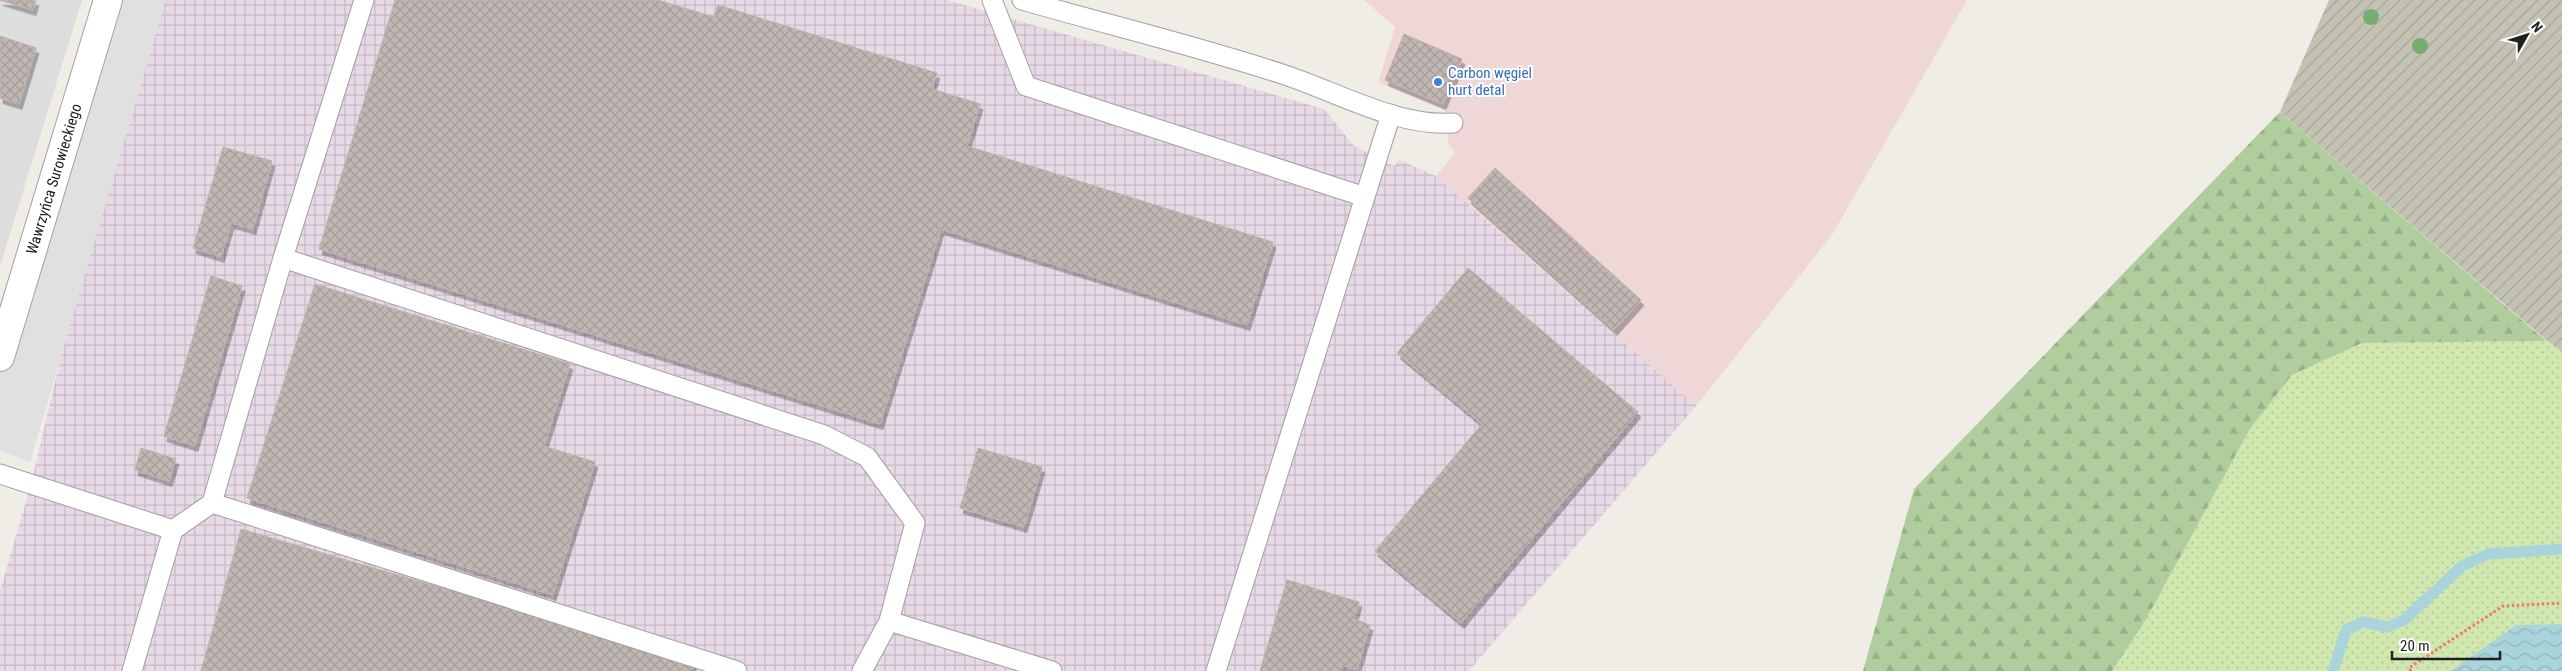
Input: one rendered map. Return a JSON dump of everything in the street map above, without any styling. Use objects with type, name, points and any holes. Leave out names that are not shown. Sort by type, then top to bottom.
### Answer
[{"type":"street","name":"Wawrzyńca Surowieckiego","points":[[0,357],[108,0]]},
{"type":"lane","points":[[132,671],[173,530],[212,503],[283,258],[364,0]]},
{"type":"lane","points":[[992,0],[1026,86],[1365,197]]},
{"type":"lane","points":[[1022,0],[1282,74],[1391,114],[1433,124],[1453,123]]},
{"type":"lane","points":[[1216,671],[1391,114]]},
{"type":"lane","points":[[283,258],[824,435],[867,457],[915,523],[890,620],[862,671]]},
{"type":"lane","points":[[0,474],[173,530]]},
{"type":"lane","points":[[212,503],[737,671]]},
{"type":"lane","points":[[890,620],[1052,671]]},
{"type":"path","points":[[2411,671],[2409,668],[2503,606],[2562,603]]},
{"type":"shaded area","points":[[0,0],[82,0],[0,266]]},
{"type":"shaded area","points":[[110,0],[166,0],[30,462],[0,451],[0,357]]},
{"type":"shaded area","points":[[145,0],[947,0],[1324,109],[1354,146],[1394,166],[1399,160],[1436,176],[1696,406],[1469,671],[0,671],[0,591],[31,484]]},
{"type":"shaded area","points":[[1364,0],[1967,0],[1832,235],[1696,406],[1436,176],[1455,153],[1448,143],[1445,110],[1378,82],[1395,27]]},
{"type":"shaded area","points":[[2329,0],[2562,0],[2562,352],[2280,112]]},
{"type":"green space","points":[[2280,112],[2546,341],[2362,343],[2292,375],[2250,429],[2144,623],[2112,671],[1863,671],[1914,489]]},
{"type":"green space","points":[[2546,341],[2562,352],[2562,671],[2112,671],[2144,623],[2250,429],[2292,375],[2362,343]]},
{"type":"water","points":[[2562,624],[2562,671],[2451,671],[2516,625]]},
{"type":"building","points":[[0,0],[36,0],[33,10]]},
{"type":"building","points":[[395,0],[658,0],[714,17],[718,5],[937,73],[932,89],[980,104],[967,146],[1273,242],[1247,325],[941,229],[880,424],[319,249]]},
{"type":"building","points":[[1404,34],[1462,59],[1443,104],[1385,80]]},
{"type":"building","points":[[0,36],[36,48],[19,104],[0,98]]},
{"type":"building","points":[[223,147],[272,161],[253,229],[231,223],[221,257],[193,248]]},
{"type":"building","points":[[1495,168],[1641,300],[1614,330],[1468,198]]},
{"type":"building","points":[[1468,268],[1638,412],[1461,623],[1375,551],[1482,424],[1397,353]]},
{"type":"building","points":[[211,276],[242,286],[195,446],[164,436]]},
{"type":"building","points":[[315,284],[570,364],[544,446],[595,462],[553,595],[247,498]]},
{"type":"building","points":[[141,448],[176,459],[169,481],[135,470]]},
{"type":"building","points":[[978,448],[1042,467],[1024,527],[960,508]]},
{"type":"building","points":[[241,529],[694,662],[691,671],[201,671]]},
{"type":"building","points":[[1287,580],[1359,602],[1354,619],[1370,625],[1357,670],[1342,665],[1340,671],[1260,671]]},
{"type":"waterway","points":[[2333,671],[2346,630],[2363,622],[2387,627],[2404,620],[2462,566],[2489,554],[2562,549]]},
{"type":"place","name":"Carbon węgiel hurt detal","points":[[1438,82]]}]
